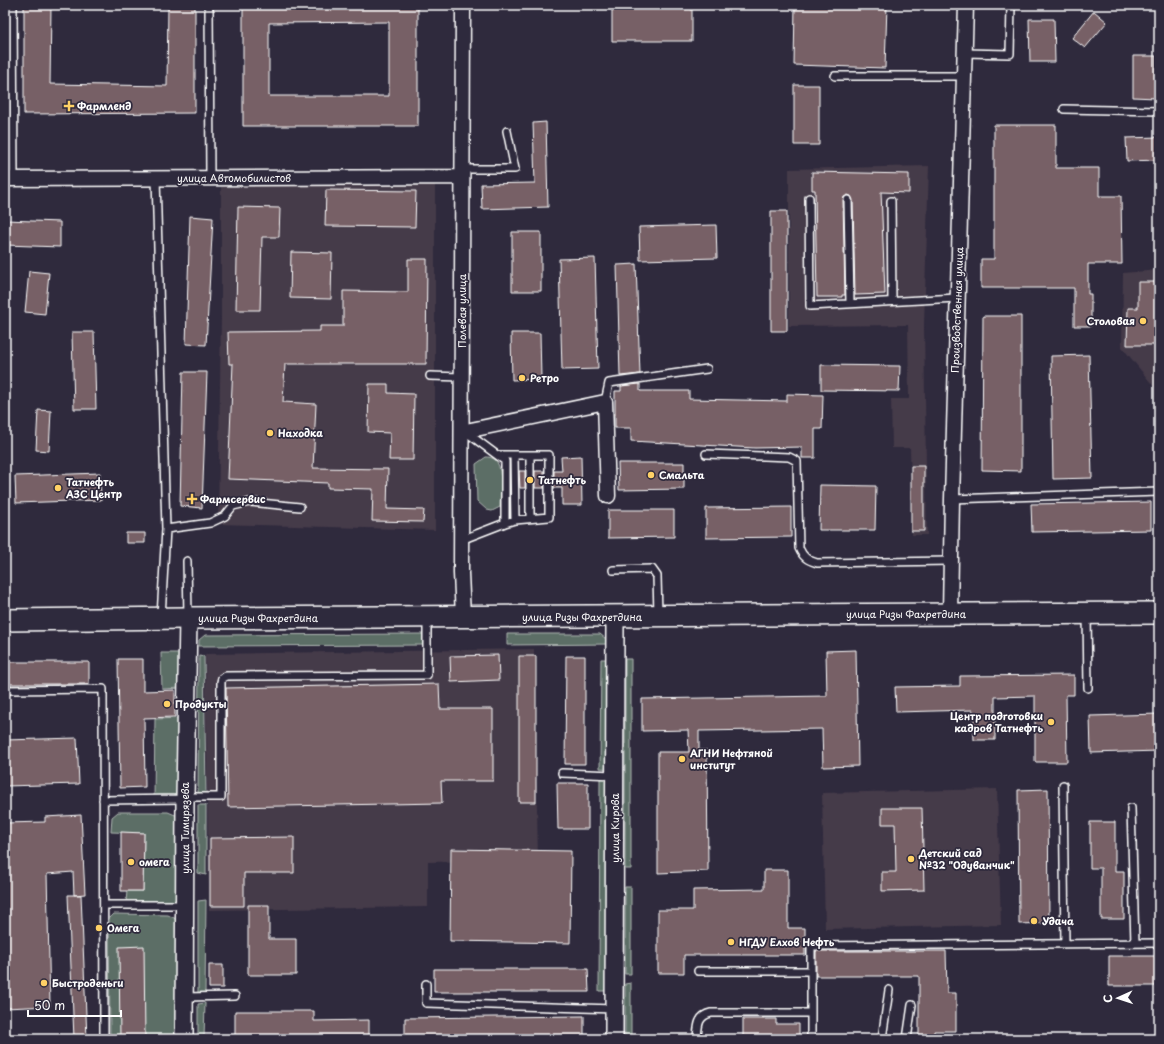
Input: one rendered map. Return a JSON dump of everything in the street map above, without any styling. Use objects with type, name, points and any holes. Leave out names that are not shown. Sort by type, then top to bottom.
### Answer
[{"type":"main road","name":"улица Ризы Фахретдина","points":[[5,620],[1159,613]]},
{"type":"street","name":"Полевая улица","points":[[463,5],[462,377],[464,431],[461,540],[463,617]]},
{"type":"street","name":"Производственная улица","points":[[950,614],[957,298],[966,5]]},
{"type":"street","name":"улица Автомобилистов","points":[[10,179],[210,178],[462,173]]},
{"type":"street","points":[[464,431],[604,402],[608,496]]},
{"type":"street","name":"улица Кирова","points":[[614,1039],[615,616]]},
{"type":"street","name":"улица Тимирязева","points":[[184,1039],[185,798],[188,618]]},
{"type":"lane","points":[[10,179],[13,5]]},
{"type":"lane","points":[[209,5],[210,178]]},
{"type":"lane","points":[[965,53],[1010,54],[1011,5]]},
{"type":"lane","points":[[836,76],[964,76]]},
{"type":"lane","points":[[1064,109],[1159,111]]},
{"type":"lane","points":[[462,173],[515,169],[507,131]]},
{"type":"lane","points":[[156,178],[166,529],[161,619]]},
{"type":"lane","points":[[809,198],[810,306],[957,298]]},
{"type":"lane","points":[[848,200],[850,304]]},
{"type":"lane","points":[[890,201],[892,301]]},
{"type":"lane","points":[[604,402],[609,383],[707,369]]},
{"type":"lane","points":[[430,376],[462,377]]},
{"type":"lane","points":[[464,431],[505,460],[505,523]]},
{"type":"lane","points":[[706,454],[789,457],[798,462],[800,548],[803,555],[808,560],[817,563],[951,561]]},
{"type":"lane","points":[[461,540],[515,520],[549,517],[549,455],[498,455]]},
{"type":"lane","points":[[514,455],[515,520]]},
{"type":"lane","points":[[530,456],[530,518]]},
{"type":"lane","points":[[952,499],[1159,492]]},
{"type":"lane","points":[[166,529],[210,523],[225,516],[233,506],[250,502],[300,507]]},
{"type":"lane","points":[[187,561],[188,618]]},
{"type":"lane","points":[[613,570],[652,569],[657,576],[658,616]]},
{"type":"lane","points":[[1087,614],[1088,688]]},
{"type":"lane","points":[[103,800],[221,797],[222,678],[226,676],[427,675],[427,617]]},
{"type":"lane","points":[[5,690],[103,689],[104,1039]]},
{"type":"lane","points":[[562,773],[615,775]]},
{"type":"lane","points":[[1063,785],[1065,944]]},
{"type":"lane","points":[[1132,808],[1135,943]]},
{"type":"lane","points":[[104,905],[185,905]]},
{"type":"lane","points":[[811,1039],[811,946],[1159,943]]},
{"type":"lane","points":[[698,971],[811,971]]},
{"type":"lane","points":[[426,984],[426,1003],[614,1009]]},
{"type":"lane","points":[[882,1039],[889,990]]},
{"type":"lane","points":[[184,997],[235,996]]},
{"type":"lane","points":[[907,1039],[912,1005]]},
{"type":"lane","points":[[698,1039],[699,1020],[706,1014],[811,1013]]},
{"type":"shaded area","points":[[929,166],[924,325],[927,535],[912,535],[910,448],[892,448],[891,399],[909,399],[908,325],[789,326],[789,169]]},
{"type":"shaded area","points":[[435,180],[435,530],[218,524],[221,187]]},
{"type":"shaded area","points":[[1159,270],[1159,393],[1122,347],[1123,273]]},
{"type":"shaded area","points":[[534,649],[538,860],[428,862],[428,907],[209,910],[205,654]]},
{"type":"shaded area","name":"Детский сад №32 \"Одуванчик\"","points":[[997,789],[1001,925],[825,929],[822,793]]},
{"type":"green space","points":[[486,457],[492,458],[497,462],[500,471],[500,507],[492,511],[487,510],[477,501],[476,464]]},
{"type":"green space","points":[[427,634],[427,645],[199,646],[199,640],[205,635]]},
{"type":"green space","points":[[507,634],[600,634],[610,644],[507,645]]},
{"type":"green space","points":[[161,653],[178,653],[181,656],[181,688],[162,689]]},
{"type":"green space","points":[[199,655],[204,656],[206,796],[198,795]]},
{"type":"green space","points":[[601,659],[615,659],[615,769],[600,768]]},
{"type":"green space","points":[[625,659],[631,659],[631,869],[625,869]]},
{"type":"green space","points":[[181,718],[180,799],[154,799],[155,719]]},
{"type":"green space","points":[[600,778],[615,778],[614,991],[599,991]]},
{"type":"green space","points":[[198,805],[206,805],[206,875],[198,873]]},
{"type":"green space","points":[[118,812],[168,812],[180,817],[180,899],[175,902],[126,902],[127,891],[143,891],[144,833],[111,832],[112,817]]},
{"type":"green space","points":[[625,887],[631,887],[631,974],[625,974]]},
{"type":"green space","points":[[206,900],[205,993],[198,993],[198,901]]},
{"type":"green space","points":[[114,914],[168,915],[180,921],[180,1039],[110,1039],[109,919]]},
{"type":"green space","points":[[631,983],[631,1039],[625,1039],[625,984]]},
{"type":"green space","points":[[205,1003],[204,1039],[198,1039],[198,1004]]},
{"type":"building","points":[[24,5],[51,5],[50,84],[167,86],[168,5],[195,5],[195,113],[24,114]]},
{"type":"building","points":[[243,5],[418,5],[418,126],[243,126]],"holes":[[[389,22],[389,96],[269,96],[269,23]]]},
{"type":"building","points":[[795,5],[887,5],[885,68],[794,65]]},
{"type":"building","points":[[612,6],[692,7],[692,41],[612,41]]},
{"type":"building","points":[[1094,11],[1107,22],[1085,48],[1072,38]]},
{"type":"building","points":[[1029,19],[1054,19],[1055,62],[1030,62]]},
{"type":"building","points":[[1133,56],[1156,56],[1156,98],[1133,97]]},
{"type":"building","points":[[794,85],[819,85],[819,145],[794,145]]},
{"type":"building","points":[[546,122],[548,207],[482,209],[481,184],[535,183],[533,123]]},
{"type":"building","points":[[994,125],[1056,125],[1056,168],[1099,168],[1099,196],[1121,196],[1122,264],[1088,264],[1088,294],[1091,294],[1091,326],[1074,326],[1074,288],[981,288],[981,259],[994,259]]},
{"type":"building","points":[[1159,137],[1159,160],[1127,161],[1126,138]]},
{"type":"building","points":[[812,172],[909,174],[909,193],[881,192],[885,294],[855,295],[853,200],[851,196],[848,195],[844,197],[843,200],[845,295],[842,295],[842,297],[817,297],[815,190],[812,190]]},
{"type":"building","points":[[326,190],[416,191],[415,227],[325,226]]},
{"type":"building","points":[[238,207],[280,208],[279,237],[262,237],[260,310],[236,310]]},
{"type":"building","points":[[771,211],[787,211],[787,331],[771,331]]},
{"type":"building","points":[[190,216],[213,218],[206,345],[186,344]]},
{"type":"building","points":[[5,220],[60,222],[60,247],[5,245]]},
{"type":"building","points":[[716,225],[717,258],[640,260],[639,227]]},
{"type":"building","points":[[512,232],[541,232],[541,291],[512,291]]},
{"type":"building","points":[[291,252],[332,253],[331,299],[290,298]]},
{"type":"building","points":[[595,258],[598,369],[562,370],[559,259]]},
{"type":"building","points":[[408,259],[427,259],[426,364],[285,364],[283,402],[316,404],[313,468],[388,469],[387,509],[424,510],[423,522],[372,521],[373,489],[328,488],[328,483],[228,479],[233,364],[229,364],[228,332],[320,331],[320,326],[343,326],[343,291],[408,292]]},
{"type":"building","points":[[636,264],[640,374],[620,376],[617,265]]},
{"type":"building","points":[[29,271],[49,273],[45,314],[25,312]]},
{"type":"building","name":"Столовая","points":[[1138,282],[1159,282],[1159,345],[1127,345],[1128,308],[1138,308]]},
{"type":"building","points":[[983,316],[1021,316],[1021,471],[982,470]]},
{"type":"building","points":[[72,332],[94,332],[96,409],[74,409]]},
{"type":"building","points":[[511,333],[540,333],[541,379],[512,380]]},
{"type":"building","points":[[1089,355],[1092,478],[1053,479],[1051,356]]},
{"type":"building","points":[[821,365],[900,366],[899,391],[821,390]]},
{"type":"building","points":[[183,372],[207,372],[202,508],[180,506]]},
{"type":"building","points":[[369,384],[388,384],[388,393],[414,394],[413,460],[389,460],[390,433],[368,432]]},
{"type":"building","points":[[640,384],[640,391],[689,391],[689,399],[787,401],[787,394],[823,395],[822,429],[815,429],[815,458],[802,458],[802,447],[755,448],[631,441],[631,428],[615,428],[615,391],[621,391],[621,386]]},
{"type":"building","points":[[38,410],[51,411],[49,451],[36,450]]},
{"type":"building","points":[[581,456],[582,505],[562,505],[562,488],[554,488],[554,471],[562,471],[561,457]]},
{"type":"building","points":[[618,463],[684,463],[684,489],[619,490]]},
{"type":"building","points":[[911,466],[924,466],[924,531],[911,531]]},
{"type":"building","points":[[519,471],[525,471],[525,488],[520,488]]},
{"type":"building","points":[[535,471],[544,471],[544,488],[535,488]]},
{"type":"building","name":"Татнефть АЗС Центр","points":[[100,473],[101,500],[16,503],[15,476]]},
{"type":"building","points":[[820,485],[876,486],[875,530],[819,530]]},
{"type":"building","points":[[1151,502],[1151,530],[1032,532],[1031,504]]},
{"type":"building","points":[[791,507],[791,537],[706,538],[706,508]]},
{"type":"building","points":[[608,510],[674,510],[674,537],[608,538]]},
{"type":"building","points":[[126,533],[145,533],[145,543],[126,543]]},
{"type":"building","name":"АГНИ Нефтяной институт","points":[[856,650],[858,766],[823,767],[822,729],[699,731],[699,750],[707,750],[708,871],[658,873],[658,752],[689,752],[688,730],[642,731],[642,699],[827,696],[826,651]]},
{"type":"building","points":[[498,655],[499,680],[451,682],[450,656]]},
{"type":"building","points":[[519,656],[536,656],[536,802],[519,802]]},
{"type":"building","points":[[566,656],[585,656],[585,764],[565,764]]},
{"type":"building","points":[[118,659],[143,659],[143,691],[175,690],[175,717],[144,718],[145,787],[120,788]]},
{"type":"building","points":[[5,662],[89,662],[89,684],[5,684]]},
{"type":"building","name":"Центр подготовки кадров Татнефть","points":[[1074,675],[1074,695],[1066,695],[1067,762],[1035,762],[1035,696],[995,697],[995,740],[974,740],[973,710],[896,712],[895,687],[960,686],[960,676]]},
{"type":"building","points":[[439,684],[440,709],[493,709],[493,781],[441,781],[442,803],[228,807],[226,688]]},
{"type":"building","points":[[1159,714],[1159,751],[1091,753],[1090,716]]},
{"type":"building","points":[[77,738],[79,784],[5,786],[5,740]]},
{"type":"building","points":[[557,783],[588,783],[588,829],[558,829]]},
{"type":"building","points":[[1048,789],[1049,923],[1019,924],[1018,790]]},
{"type":"building","points":[[882,808],[922,808],[924,890],[882,891],[882,872],[896,872],[895,824],[882,824]]},
{"type":"building","points":[[81,815],[85,894],[74,895],[73,872],[47,874],[50,1006],[5,1008],[5,823],[45,822],[45,817]]},
{"type":"building","points":[[1090,822],[1115,822],[1115,871],[1124,871],[1124,919],[1101,919],[1101,868],[1090,868]]},
{"type":"building","points":[[121,832],[144,833],[143,891],[121,891]]},
{"type":"building","points":[[294,837],[294,873],[244,873],[244,906],[210,906],[210,838]]},
{"type":"building","points":[[451,849],[571,851],[570,943],[450,941]]},
{"type":"building","points":[[764,870],[788,870],[788,928],[805,928],[805,955],[684,955],[684,973],[658,973],[658,910],[693,910],[693,890],[764,889]]},
{"type":"building","points":[[68,895],[81,895],[87,1039],[74,1039]]},
{"type":"building","points":[[248,905],[269,905],[269,939],[296,939],[296,975],[248,975]]},
{"type":"building","points":[[144,946],[145,1039],[120,1039],[119,947]]},
{"type":"building","points":[[816,951],[946,951],[947,993],[956,993],[956,1031],[934,1031],[934,1039],[919,1039],[919,976],[816,976]]},
{"type":"building","points":[[1109,956],[1159,956],[1159,986],[1109,986]]},
{"type":"building","points":[[209,965],[223,965],[223,988],[209,988]]},
{"type":"building","points":[[434,969],[588,969],[589,992],[434,992]]},
{"type":"building","points":[[235,1011],[314,1011],[314,1021],[369,1020],[369,1039],[235,1039]]},
{"type":"building","points":[[584,1016],[584,1039],[405,1039],[405,1018]]},
{"type":"building","points":[[743,1019],[776,1019],[776,1024],[799,1024],[799,1039],[743,1039]]},
{"type":"place","name":"Фармленд","points":[[69,106]]},
{"type":"place","name":"Столовая","points":[[1143,321]]},
{"type":"place","name":"Ретро","points":[[522,378]]},
{"type":"place","name":"Находка","points":[[270,433]]},
{"type":"place","name":"Смальта","points":[[651,475]]},
{"type":"place","name":"Татнефть","points":[[530,480]]},
{"type":"place","name":"Татнефть АЗС Центр","points":[[58,488]]},
{"type":"place","name":"Фармсервис","points":[[192,499]]},
{"type":"place","name":"Продукты","points":[[167,704]]},
{"type":"place","name":"Центр подготовки кадров Татнефть","points":[[1051,722]]},
{"type":"place","name":"АГНИ Нефтяной институт","points":[[682,759]]},
{"type":"place","name":"Детский сад №32 \"Одуванчик\"","points":[[911,859]]},
{"type":"place","name":"омега","points":[[131,862]]},
{"type":"place","name":"Удача","points":[[1034,921]]},
{"type":"place","name":"Омега","points":[[99,928]]},
{"type":"place","name":"НГДУ Елхов Нефть","points":[[731,942]]},
{"type":"place","name":"Быстроденьги","points":[[44,983]]}]
